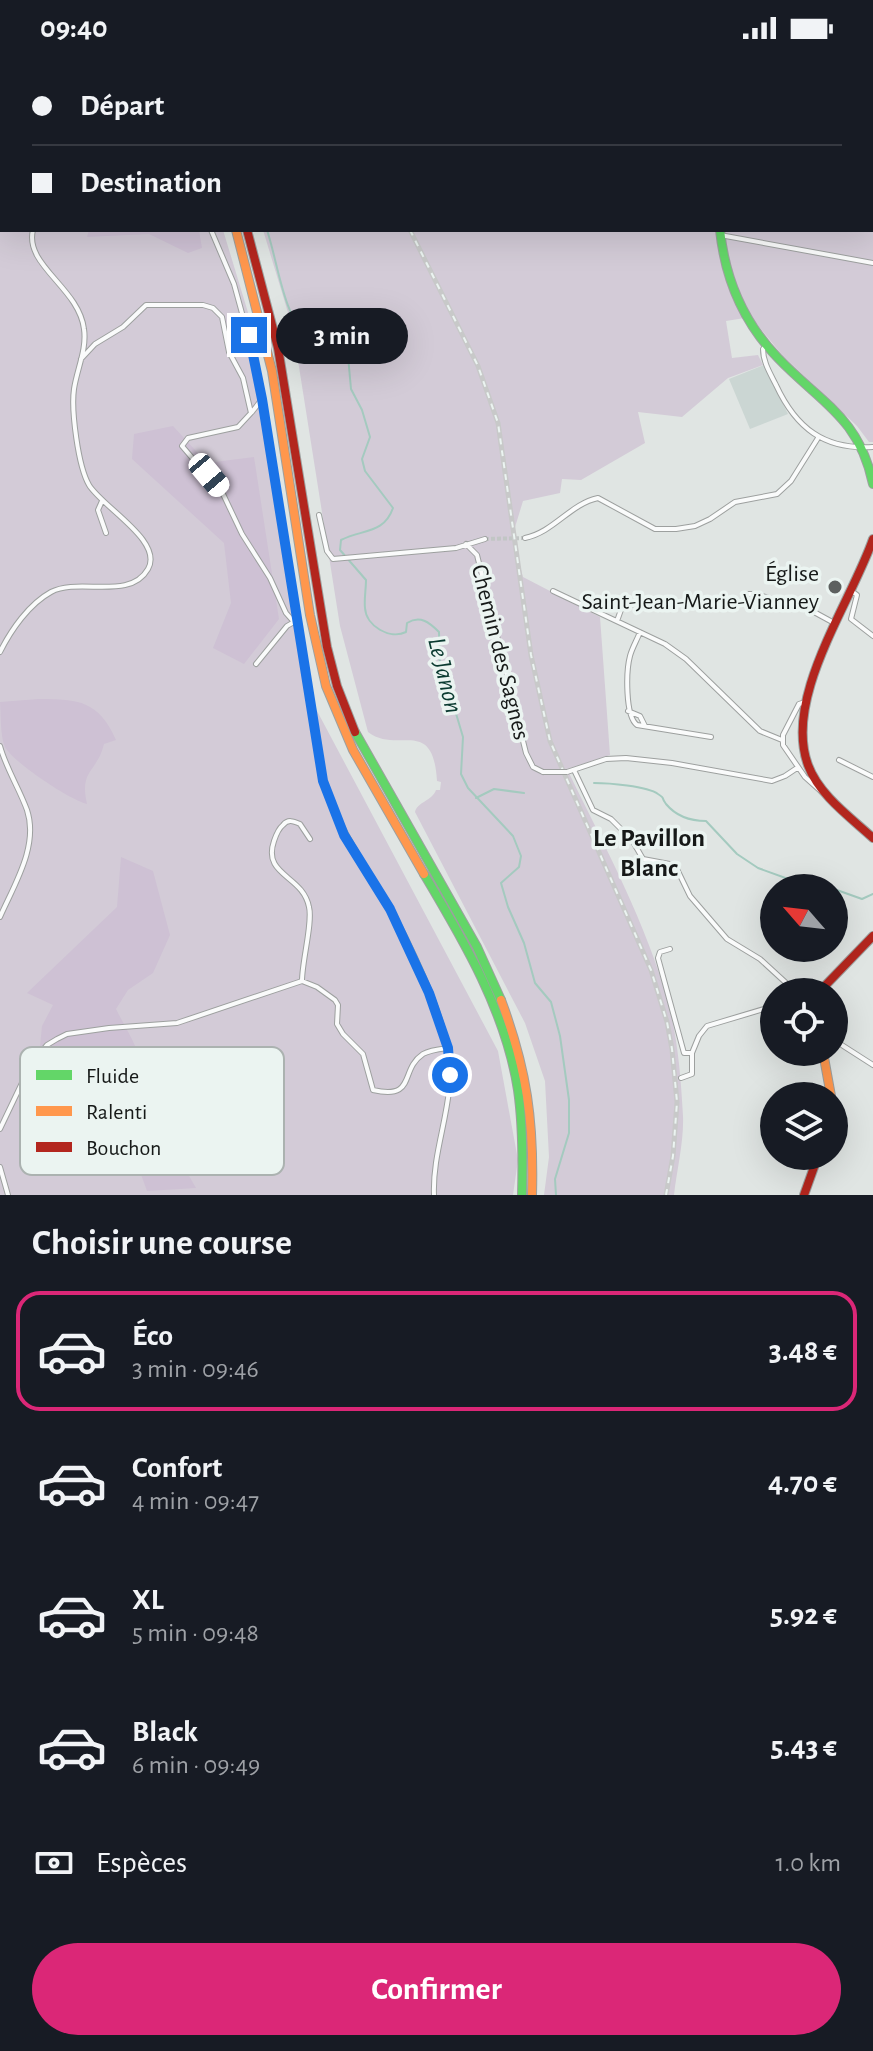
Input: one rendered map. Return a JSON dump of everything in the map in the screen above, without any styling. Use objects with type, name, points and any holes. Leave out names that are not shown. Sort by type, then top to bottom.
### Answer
[{"type":"main road","points":[[237,232],[268,352],[312,624],[326,688],[349,744],[470,957],[496,1010],[519,1087],[524,1136],[522,1195]]},
{"type":"main road","points":[[248,232],[273,323],[319,600],[337,685],[367,758],[481,954],[507,1010],[529,1087],[534,1139],[532,1195]]},
{"type":"main road","points":[[720,233],[727,270],[749,320],[767,345],[845,422],[862,446],[873,484]]},
{"type":"main road","points":[[873,539],[805,702],[800,735],[812,774],[873,838]]},
{"type":"main road","points":[[832,978],[873,936]]},
{"type":"main road","points":[[804,1195],[811,1170]]},
{"type":"street","points":[[0,652],[25,615],[51,591],[74,585],[126,585],[147,571],[151,555],[144,539],[102,501],[85,475],[74,411],[74,391],[85,338],[82,319],[68,292],[34,254],[33,232]]},
{"type":"street","points":[[212,232],[246,322],[262,399],[316,746],[331,806],[344,835],[396,922],[429,993],[448,1048],[449,1088],[435,1164],[434,1195]]},
{"type":"street","points":[[720,233],[873,263]]},
{"type":"street","points":[[81,359],[95,344],[123,327],[146,305],[208,306],[225,321],[229,352],[243,378],[251,413]]},
{"type":"street","points":[[767,345],[763,349],[765,362],[792,414],[818,438],[873,447]]},
{"type":"street","points":[[262,399],[238,427],[188,438],[182,446],[223,494],[286,613],[295,621]]},
{"type":"street","points":[[525,538],[550,528],[585,503],[598,498],[655,529],[695,526],[735,502],[777,494],[797,473],[818,438]]},
{"type":"street","points":[[102,501],[98,510],[106,533]]},
{"type":"street","name":"Chemin des Sagnes","points":[[319,515],[328,554],[333,559],[445,549],[466,544],[477,555],[528,759],[533,767],[543,772],[567,772],[606,759],[638,759],[772,781],[797,768]]},
{"type":"street","points":[[466,544],[485,539]]},
{"type":"street","points":[[553,591],[665,644],[686,659],[760,731],[782,740]]},
{"type":"street","points":[[853,592],[857,595],[851,619],[873,636]]},
{"type":"street","points":[[747,594],[814,612],[838,625]]},
{"type":"street","points":[[617,621],[622,607],[637,603]]},
{"type":"street","points":[[256,664],[283,630],[295,621]]},
{"type":"street","points":[[640,632],[629,657],[628,711],[633,724],[711,737]]},
{"type":"street","points":[[805,702],[799,704],[782,740],[785,750],[797,768],[828,800],[832,803],[835,801]]},
{"type":"street","points":[[628,711],[640,716],[645,726]]},
{"type":"street","points":[[0,746],[28,813],[30,831],[25,858],[0,917]]},
{"type":"street","points":[[839,760],[873,777]]},
{"type":"street","points":[[574,770],[593,810],[611,819],[632,840],[643,859],[675,865],[690,896],[724,936],[760,959],[781,978]]},
{"type":"street","points":[[302,981],[310,907],[298,884],[277,869],[271,859],[275,836],[285,822],[289,820],[300,824],[310,839]]},
{"type":"street","points":[[670,949],[660,952],[658,958],[682,1051],[687,1055],[692,1053]]},
{"type":"street","points":[[45,1047],[67,1034],[177,1023],[302,981],[335,1000],[337,1024],[363,1054],[373,1090],[387,1093],[398,1091],[408,1081],[420,1056],[448,1048]]},
{"type":"street","points":[[681,1078],[692,1074],[692,1053],[707,1026],[760,1010]]},
{"type":"street","points":[[848,1049],[873,1065]]},
{"type":"street","points":[[0,1129],[20,1087]]},
{"type":"street","points":[[0,1167],[8,1195]]},
{"type":"shaded area","points":[[0,232],[224,232],[250,319],[316,709],[498,1051],[518,1160],[513,1195],[0,1195]]},
{"type":"shaded area","points":[[88,232],[199,232],[202,248],[188,253],[149,234],[87,237]]},
{"type":"shaded area","points":[[264,232],[873,232],[873,442],[869,442],[857,426],[783,356],[751,317],[726,321],[732,358],[758,355],[763,365],[728,378],[682,417],[638,412],[645,443],[581,480],[562,479],[560,493],[523,501],[512,537],[523,577],[600,617],[610,755],[567,769],[637,915],[669,1006],[679,1060],[683,1116],[674,1195],[544,1195],[549,1157],[545,1081],[525,1023],[415,812],[436,790],[440,790],[441,782],[437,781],[434,761],[429,749],[421,743],[379,738],[368,732],[340,626],[293,329]]},
{"type":"shaded area","points":[[764,365],[788,414],[750,429],[729,379]]},
{"type":"shaded area","points":[[173,426],[207,463],[254,457],[279,619],[244,664],[213,648],[231,603],[224,543],[132,459],[134,434]]},
{"type":"shaded area","points":[[66,700],[86,705],[102,717],[116,740],[104,744],[87,777],[87,804],[43,780],[5,747],[0,702]]},
{"type":"shaded area","points":[[121,857],[153,871],[170,935],[153,973],[128,990],[116,1009],[136,1047],[40,1047],[42,1026],[53,1005],[27,993],[117,907]]},
{"type":"shaded area","points":[[141,1175],[189,1175],[196,1188],[147,1191]]},
{"type":"waterway","name":"Le Janon","points":[[268,232],[282,288],[300,330],[313,343],[348,356],[351,389],[362,410],[370,437],[362,459],[365,471],[393,508],[378,527],[341,540],[340,550],[366,580],[366,615],[374,626],[386,633],[406,632],[407,623],[420,620],[439,632],[440,669],[463,737],[461,774],[468,788],[513,836],[521,856],[519,867],[501,883],[524,943],[535,983],[551,1002],[560,1036],[569,1100],[569,1133],[555,1179],[556,1195]]},
{"type":"waterway","points":[[594,783],[653,791],[679,815],[706,821],[737,854],[758,868],[775,874]]},
{"type":"waterway","points":[[476,798],[494,789],[524,793]]},
{"type":"waterway","points":[[848,894],[862,899],[873,894]]},
{"type":"tunnel","points":[[485,539],[525,538]]},
{"type":"railway","points":[[411,232],[478,366],[498,423],[531,655],[550,741],[651,970],[667,1022],[677,1102],[666,1195]]},
{"type":"traffic: fast","points":[[720,232],[726,265],[738,299],[755,330],[778,358],[848,427],[867,461],[873,484]]},
{"type":"traffic: fast","points":[[355,732],[477,947],[501,1000]]},
{"type":"traffic: fast","points":[[424,874],[482,978],[504,1033],[520,1103],[522,1195]]},
{"type":"traffic: slow","points":[[237,232],[272,371],[310,615],[326,686],[353,750],[424,874]]},
{"type":"traffic: slow","points":[[501,1000],[527,1096],[532,1143],[532,1195]]},
{"type":"traffic: slow","points":[[826,1066],[828,1082]]},
{"type":"traffic: jam","points":[[248,232],[278,348],[327,647],[337,686],[355,732]]},
{"type":"traffic: jam","points":[[873,539],[812,680],[803,738],[813,776],[836,805],[873,838]]},
{"type":"traffic: jam","points":[[832,978],[873,936]]},
{"type":"traffic: jam","points":[[804,1195],[813,1170]]},
{"type":"place","name":"Église Saint-Jean-Marie-Vianney","points":[[835,587]]},
{"type":"district","name":"Le Pavillon Blanc","points":[[649,852]]},
{"type":"route","points":[[249,335],[323,781],[344,835],[390,909],[436,1009],[448,1048],[450,1075]]}]
